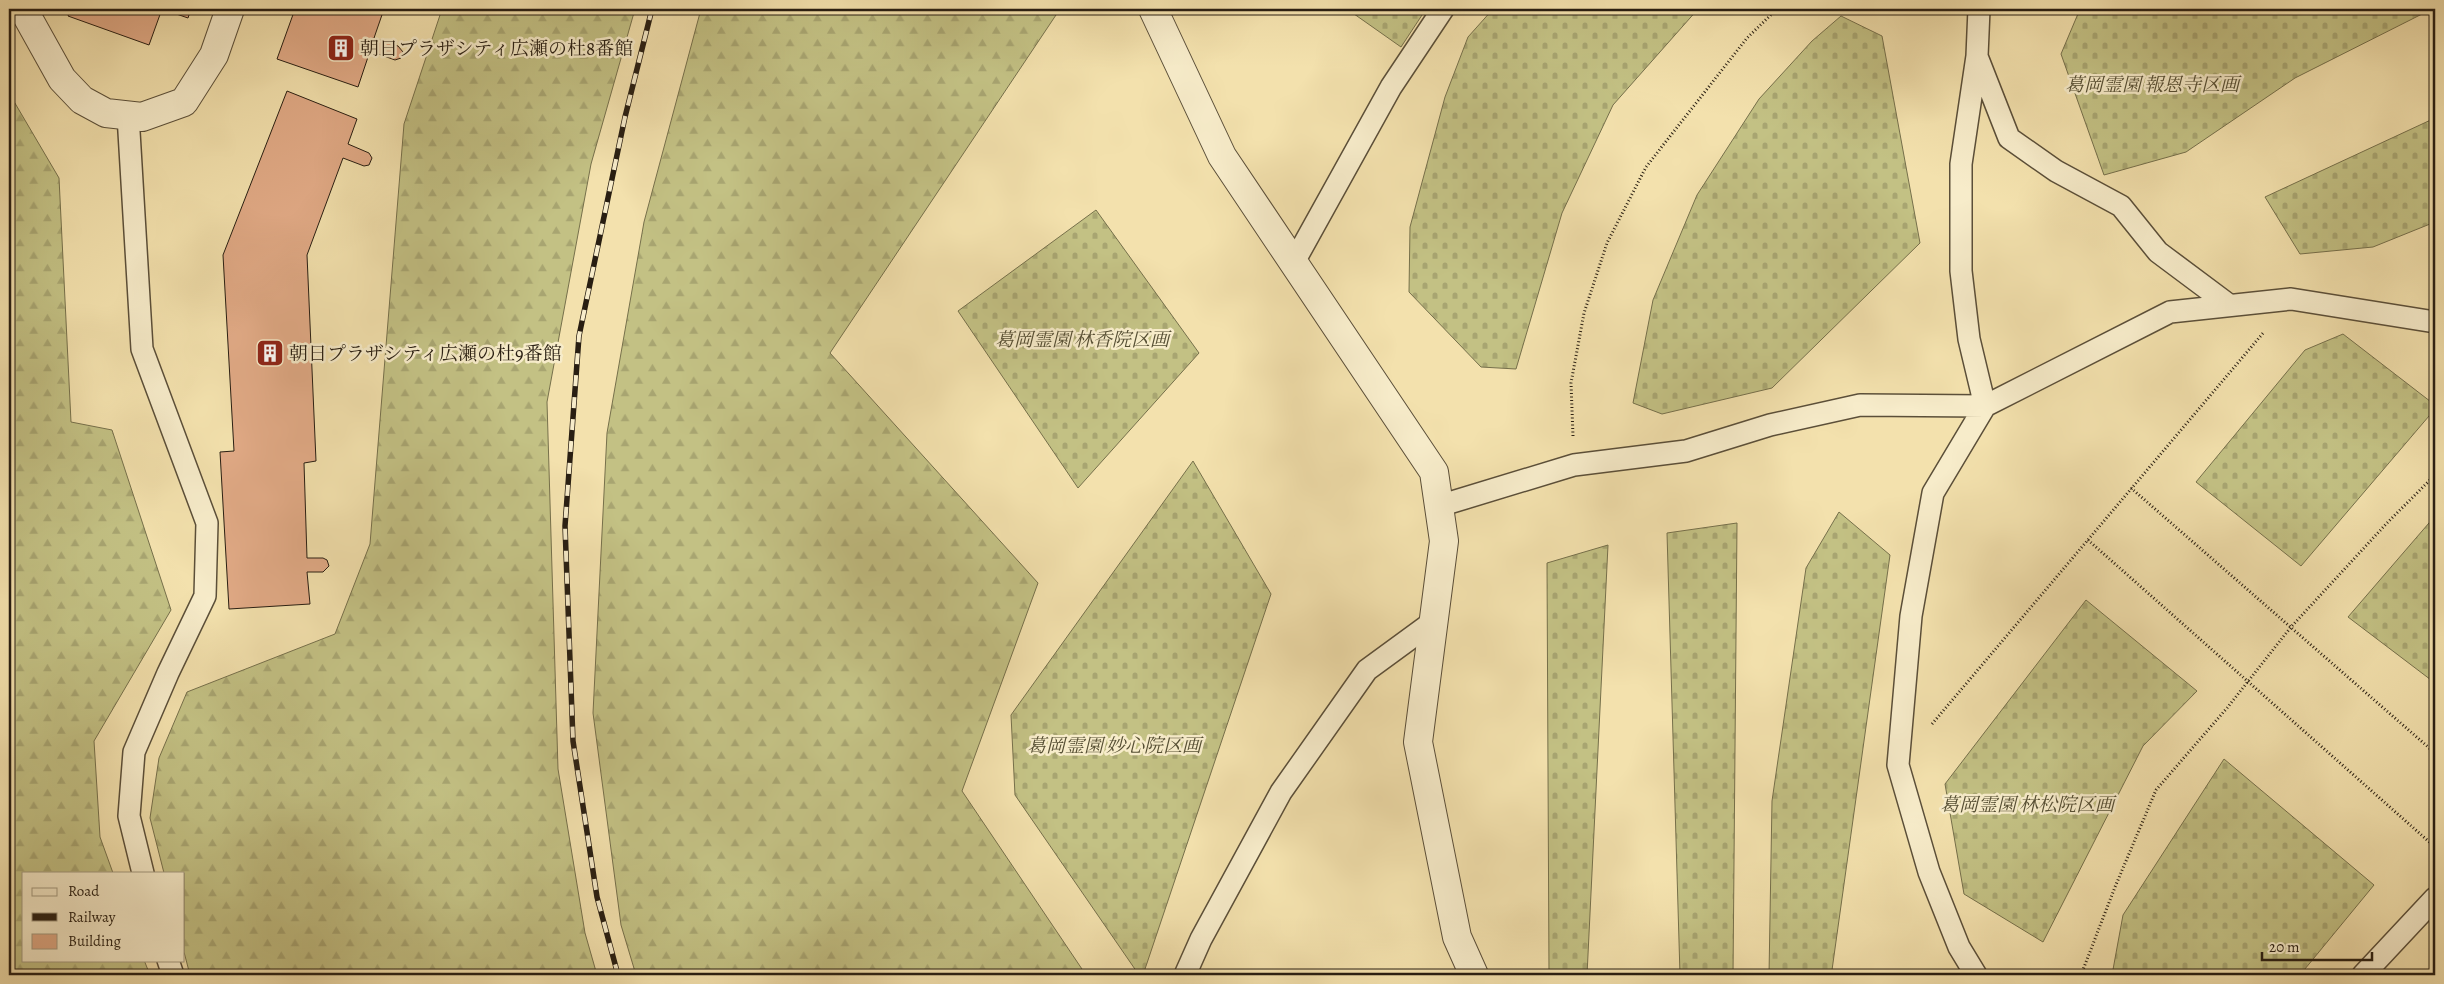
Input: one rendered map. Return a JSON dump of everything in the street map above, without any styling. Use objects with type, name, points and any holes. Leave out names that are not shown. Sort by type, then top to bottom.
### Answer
[{"type":"street","points":[[23,9],[62,79],[82,100],[106,113],[142,117],[184,102],[214,56],[230,9]]},
{"type":"street","points":[[1153,9],[1222,156],[1434,472],[1444,541],[1418,742],[1457,937],[1474,975]]},
{"type":"lane","points":[[1294,262],[1391,87],[1443,9]]},
{"type":"lane","points":[[1976,975],[1959,947],[1929,872],[1898,765],[1911,616],[1933,493],[1985,406],[1969,339],[1962,271],[1962,164],[1978,56],[1979,9]]},
{"type":"lane","points":[[1978,56],[2009,138],[2056,172],[2121,206],[2158,252],[2229,306]]},
{"type":"lane","points":[[128,115],[142,349],[207,523],[205,596],[168,673],[134,752],[129,816],[143,872]]},
{"type":"lane","points":[[1439,506],[1574,465],[1686,451],[1770,425],[1860,405],[1985,406],[2170,312],[2292,299],[2435,322]]},
{"type":"lane","points":[[1185,975],[1201,939],[1281,792],[1368,670],[1434,621]]},
{"type":"lane","points":[[2363,975],[2435,898]]},
{"type":"lane","points":[[169,962],[173,975]]},
{"type":"path","points":[[1574,465],[1571,383],[1584,313],[1606,242],[1646,167],[1747,38],[1777,9]]},
{"type":"path","points":[[1929,728],[2292,299]]},
{"type":"path","points":[[2081,975],[2114,887],[2156,790],[2291,627],[2387,523],[2435,475]]},
{"type":"path","points":[[2132,488],[2435,753]]},
{"type":"path","points":[[2088,540],[2435,847]]},
{"type":"green space","points":[[442,9],[635,9],[591,164],[547,402],[558,769],[585,933],[597,975],[190,975],[185,956],[185,872],[164,872],[150,818],[159,758],[187,692],[335,634],[370,544],[404,124]]},
{"type":"green space","points":[[701,9],[1060,9],[830,353],[1038,583],[962,791],[1086,975],[636,975],[621,925],[593,713],[607,433],[644,222]]},
{"type":"green space","points":[[1347,9],[1426,9],[1401,47]]},
{"type":"green space","points":[[1493,9],[1698,9],[1613,105],[1562,213],[1516,369],[1481,367],[1409,292],[1410,227],[1445,97],[1468,37]]},
{"type":"green space","name":"葛岡霊園 報恩寺区画","points":[[2080,9],[2432,9],[2295,78],[2186,152],[2104,175],[2061,54]]},
{"type":"green space","points":[[1841,16],[1882,36],[1920,243],[1772,388],[1662,414],[1633,403],[1653,300],[1697,195],[1759,99],[1812,41]]},
{"type":"green space","points":[[9,93],[59,178],[71,422],[112,430],[171,610],[94,741],[100,837],[113,872],[22,872],[22,962],[145,962],[150,975],[9,975]]},
{"type":"green space","points":[[2435,118],[2435,222],[2373,247],[2300,254],[2265,197]]},
{"type":"green space","name":"葛岡霊園 林香院区画","points":[[1096,210],[1199,353],[1078,488],[958,311]]},
{"type":"green space","points":[[2343,334],[2435,405],[2435,409],[2301,566],[2196,482],[2305,350]]},
{"type":"green space","name":"葛岡霊園 妙心院区画","points":[[1193,461],[1271,594],[1143,975],[1139,975],[1015,795],[1011,715]]},
{"type":"green space","points":[[1839,512],[1890,555],[1832,970],[1834,975],[1769,975],[1772,801],[1806,568]]},
{"type":"green space","points":[[2435,516],[2435,683],[2348,617]]},
{"type":"green space","points":[[1737,523],[1733,975],[1680,975],[1667,533]]},
{"type":"green space","points":[[1608,545],[1587,975],[1549,975],[1547,563]]},
{"type":"green space","name":"葛岡霊園 林松院区画","points":[[2086,600],[2197,691],[2143,746],[2043,942],[1964,894],[1945,784]]},
{"type":"green space","points":[[2224,759],[2374,885],[2300,975],[2112,975],[2123,915]]},
{"type":"building","points":[[71,9],[162,9],[149,45],[68,16]]},
{"type":"building","points":[[162,9],[191,9],[188,18]]},
{"type":"building","name":"朝日プラザシティ広瀬の杜8番館","points":[[295,9],[384,9],[374,38],[398,46],[403,52],[401,58],[395,60],[370,51],[358,87],[277,59]]},
{"type":"building","name":"朝日プラザシティ広瀬の杜9番館","points":[[287,91],[357,119],[348,144],[369,153],[372,158],[369,165],[364,166],[343,158],[307,255],[316,461],[304,463],[307,558],[323,558],[327,560],[329,566],[323,572],[307,572],[310,604],[229,609],[220,452],[234,451],[223,255]]},
{"type":"railway","points":[[618,975],[597,897],[573,741],[565,526],[579,336],[625,117],[652,9]]},
{"type":"place","name":"朝日プラザシティ広瀬の杜8番館","points":[[341,48]]},
{"type":"place","name":"朝日プラザシティ広瀬の杜9番館","points":[[270,353]]}]
